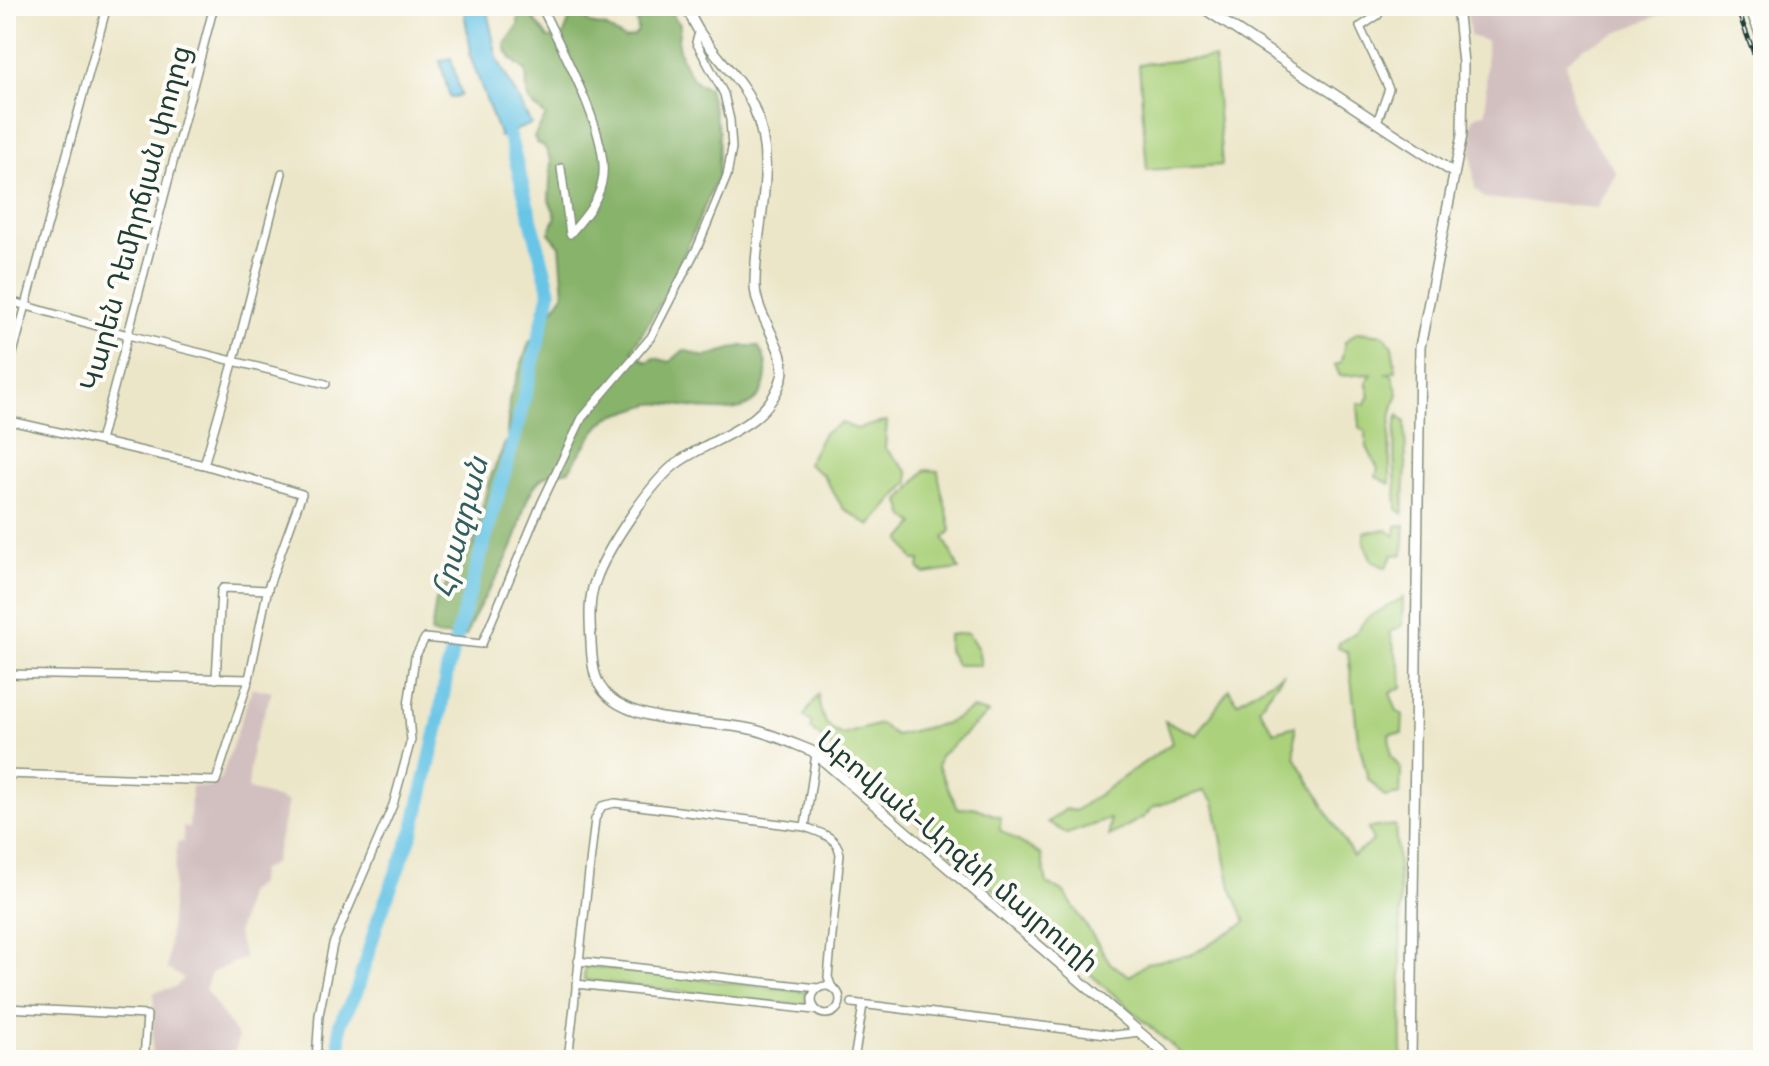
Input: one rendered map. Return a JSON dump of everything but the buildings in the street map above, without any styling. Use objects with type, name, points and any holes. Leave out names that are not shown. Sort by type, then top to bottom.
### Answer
[{"type":"main road","points":[[687,6],[699,33]]},
{"type":"main road","points":[[1200,6],[1454,173]]},
{"type":"main road","points":[[1411,1060],[1420,347],[1461,144],[1464,99],[1457,6]]},
{"type":"main road","name":"Աբովյան-Արզնի մայրուղի","points":[[699,33],[753,106],[760,127],[767,169],[755,289],[759,309],[784,365],[775,393],[760,414],[741,430],[678,462],[661,477],[604,560],[593,585],[590,615],[592,670],[601,690],[616,703],[635,712],[756,730],[816,754],[1172,1060]]},
{"type":"street","points":[[6,379],[107,6]]},
{"type":"street","name":"Կարեն Դեմիրճյան փողոց","points":[[100,441],[214,6]]},
{"type":"street","points":[[541,6],[596,125],[603,176],[591,211],[570,234],[561,168]]},
{"type":"street","points":[[1377,122],[1389,89],[1360,27],[1378,15],[1383,6]]},
{"type":"street","points":[[1748,6],[1763,44]]},
{"type":"street","points":[[316,1060],[319,1015],[333,944],[393,805],[411,740],[408,706],[415,657],[425,638],[482,644],[541,504],[582,418],[651,337],[698,246],[727,176],[732,148],[730,120],[724,94],[696,42],[699,33]]},
{"type":"street","points":[[204,465],[282,173]]},
{"type":"street","points":[[6,300],[128,335],[326,384]]},
{"type":"street","points":[[6,420],[204,465],[302,494],[268,590],[249,679],[216,781],[6,774]]},
{"type":"street","points":[[216,679],[221,591],[226,588],[268,590]]},
{"type":"street","points":[[6,674],[249,679]]},
{"type":"street","points":[[805,827],[816,754]]},
{"type":"street","points":[[568,1060],[578,961],[595,819],[602,806],[615,803],[805,827],[832,838],[839,847],[828,977],[839,995],[839,1007],[830,1014],[576,984]]},
{"type":"street","points":[[578,961],[832,988]]},
{"type":"street","points":[[814,1010],[812,997],[828,977]]},
{"type":"street","points":[[852,1003],[1115,1035],[1140,1032]]},
{"type":"street","points":[[854,1060],[863,1005]]},
{"type":"street","points":[[6,1008],[147,1015],[144,1060]]},
{"type":"shaded area","points":[[1466,6],[1680,6],[1584,47],[1566,62],[1574,111],[1617,174],[1597,208],[1484,198],[1475,189],[1470,140],[1473,118],[1486,112],[1486,41],[1470,36]]},
{"type":"shaded area","points":[[252,688],[272,691],[252,748],[248,789],[288,802],[274,863],[260,871],[259,883],[247,893],[237,935],[245,958],[211,973],[205,989],[238,1037],[233,1060],[152,1057],[154,992],[176,987],[184,978],[167,969],[177,842],[184,842],[183,827],[189,828],[192,786],[211,787],[222,776]]},
{"type":"green space","points":[[636,6],[673,6],[674,18],[680,24],[678,43],[682,58],[692,77],[708,88],[719,132],[718,176],[668,290],[632,350],[647,362],[655,358],[670,362],[684,350],[704,357],[742,346],[758,346],[766,363],[765,381],[758,397],[747,406],[732,410],[651,404],[610,417],[594,433],[569,470],[546,476],[535,486],[527,499],[511,550],[466,636],[439,636],[431,633],[436,600],[473,546],[489,481],[507,439],[509,400],[529,343],[564,294],[560,246],[549,233],[556,216],[549,200],[551,160],[544,146],[537,143],[534,137],[546,116],[529,101],[526,71],[509,56],[505,44],[518,26],[518,14],[523,10],[548,38],[563,37],[574,15],[583,15],[590,24],[605,27],[625,39],[638,31]]},
{"type":"green space","points":[[1214,58],[1222,165],[1147,170],[1139,64]]},
{"type":"green space","points":[[1357,332],[1384,335],[1392,346],[1396,371],[1387,374],[1392,375],[1398,394],[1390,427],[1390,484],[1376,477],[1378,469],[1367,447],[1365,431],[1360,428],[1358,403],[1365,404],[1370,396],[1366,382],[1372,374],[1340,376],[1335,365],[1341,362],[1345,342]]},
{"type":"green space","points":[[1398,415],[1405,422],[1403,514],[1397,509],[1395,474]]},
{"type":"green space","points":[[887,421],[885,448],[908,472],[909,482],[870,526],[843,508],[823,475],[807,464],[824,433],[842,423],[856,429]]},
{"type":"green space","points":[[925,470],[938,471],[951,531],[944,538],[959,569],[925,574],[919,569],[920,560],[914,560],[901,540],[915,524],[905,517],[900,501]]},
{"type":"green space","points":[[1405,525],[1403,554],[1393,555],[1386,568],[1372,561],[1364,542],[1364,532],[1387,530],[1395,536],[1396,526]]},
{"type":"green space","points":[[1403,598],[1402,625],[1390,633],[1402,687],[1390,693],[1397,711],[1403,715],[1402,733],[1389,734],[1391,756],[1401,769],[1400,794],[1385,797],[1368,779],[1358,739],[1348,652],[1338,648],[1339,643],[1356,632],[1367,618]]},
{"type":"green space","points":[[968,633],[978,649],[981,665],[956,665],[948,650],[948,635]]},
{"type":"green space","points":[[1284,673],[1259,708],[1274,732],[1295,726],[1295,757],[1353,856],[1373,841],[1368,828],[1395,825],[1400,895],[1402,1060],[1188,1060],[810,728],[812,723],[804,716],[818,695],[824,719],[842,735],[880,724],[895,735],[947,723],[972,709],[988,713],[940,756],[938,766],[958,809],[973,807],[1000,817],[1000,830],[1041,855],[1047,884],[1064,892],[1111,964],[1130,976],[1147,963],[1191,955],[1246,922],[1231,888],[1214,801],[1204,791],[1153,807],[1144,817],[1109,836],[1110,819],[1067,834],[1048,822],[1066,809],[1075,811],[1172,743],[1165,721],[1197,735],[1229,689],[1237,702]]},
{"type":"green space","points":[[585,966],[806,992],[805,1006],[584,980]]},
{"type":"water","points":[[463,6],[486,6],[497,58],[531,124],[500,137],[469,53]]},
{"type":"water","points":[[451,58],[461,95],[450,98],[440,61]]},
{"type":"waterway","name":"Հրազդան","points":[[340,1060],[340,1023],[356,993],[378,920],[414,828],[439,721],[447,671],[515,435],[550,292],[502,118]]},
{"type":"railway","points":[[1736,6],[1763,77]]}]
